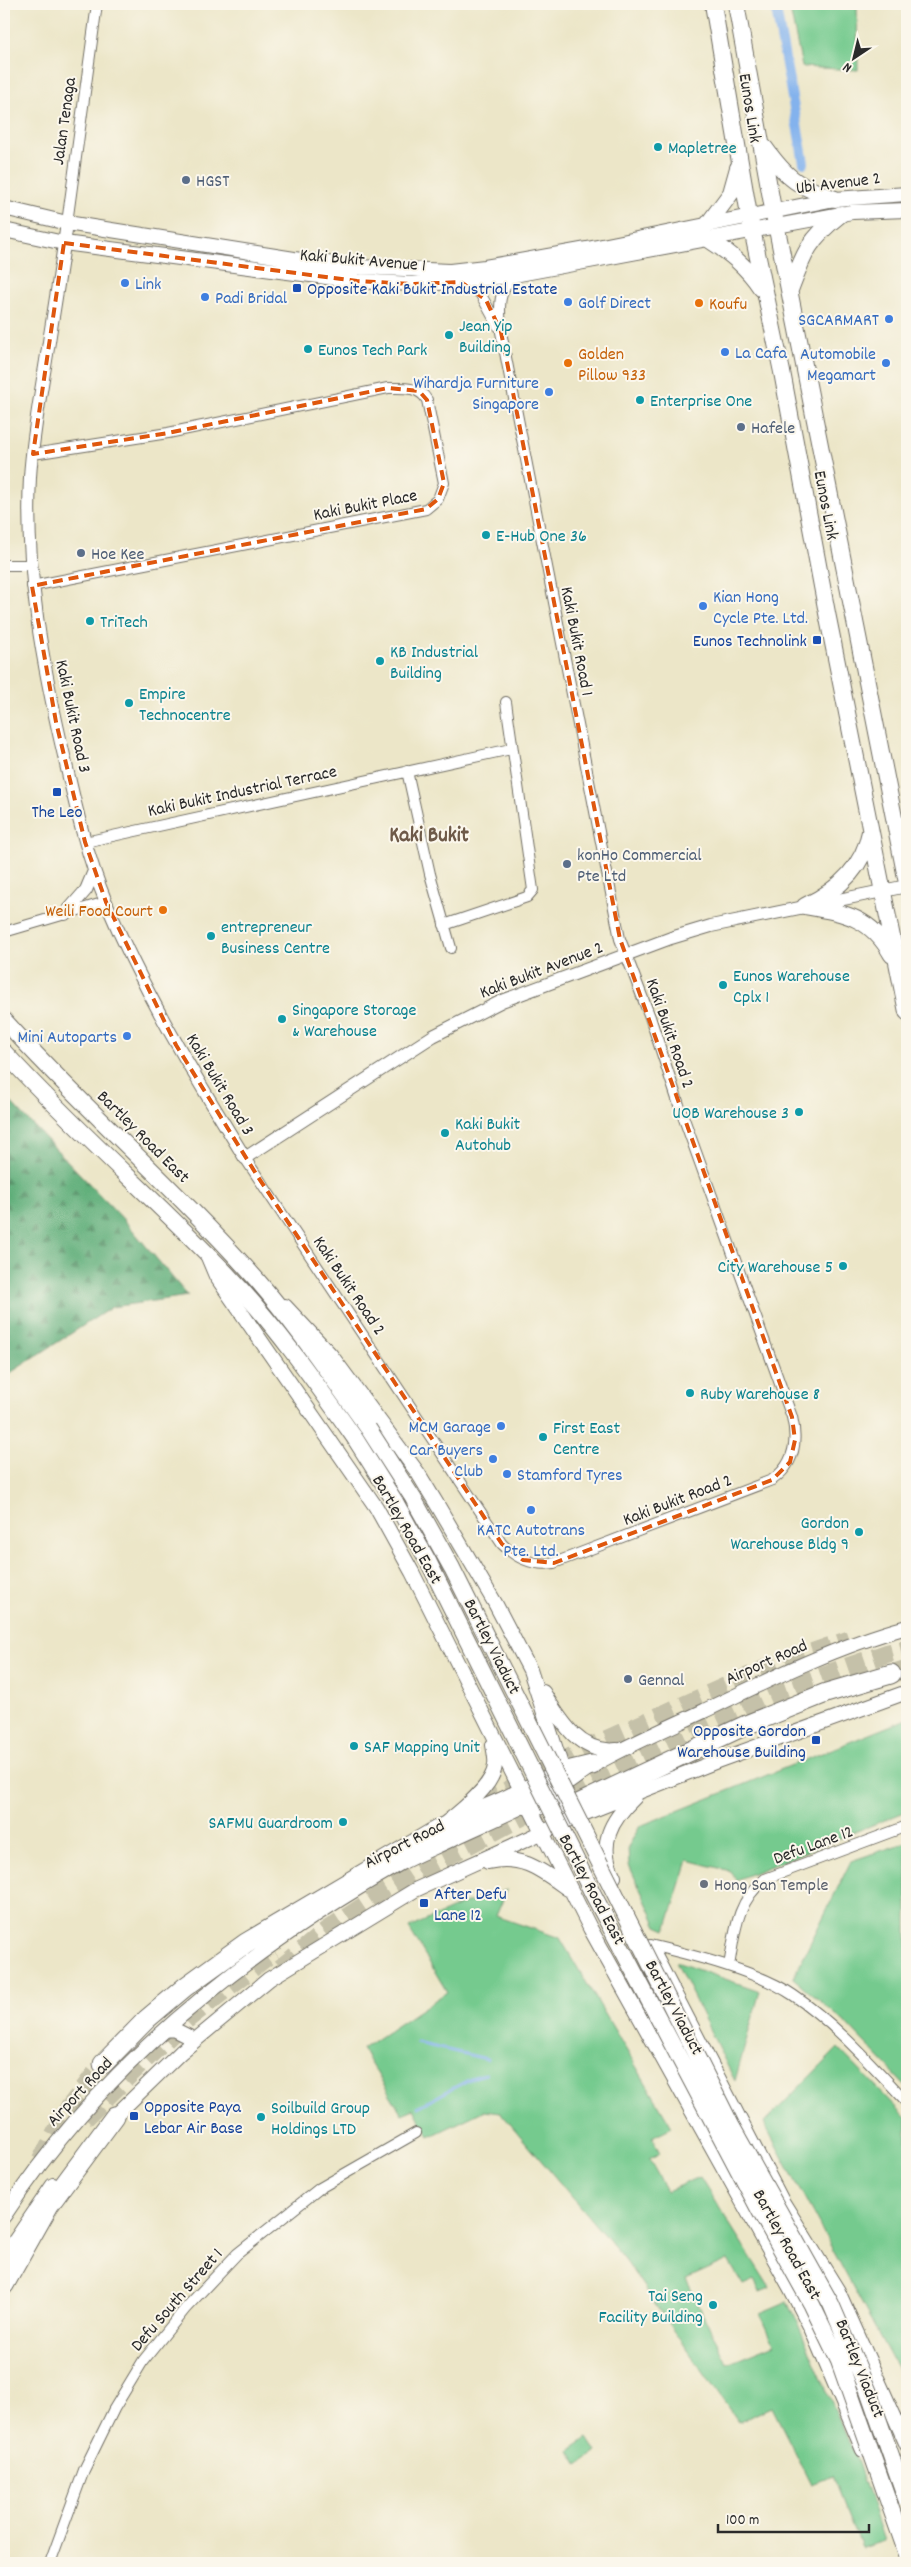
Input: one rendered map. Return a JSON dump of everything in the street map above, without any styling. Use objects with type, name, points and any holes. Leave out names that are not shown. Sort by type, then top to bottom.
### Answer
[{"type":"highway","name":"Eunos Link","points":[[713,4],[752,231],[907,1012]]},
{"type":"highway","name":"Eunos Link","points":[[736,4],[763,144],[773,209],[907,885]]},
{"type":"highway","points":[[763,144],[783,173],[809,190],[835,199]]},
{"type":"highway","points":[[740,161],[731,193],[708,231],[750,271],[765,294]]},
{"type":"highway","points":[[790,290],[804,252],[820,230],[841,214]]},
{"type":"highway","points":[[895,817],[907,839]]},
{"type":"highway","points":[[805,906],[832,892],[850,874],[865,849],[871,828]]},
{"type":"highway","points":[[805,906],[844,913],[861,921],[881,938],[898,966]]},
{"type":"highway","points":[[4,1013],[19,1036]]},
{"type":"highway","name":"Bartley Road East","points":[[4,1020],[257,1280],[320,1360],[361,1432]]},
{"type":"highway","name":"Bartley Road East","points":[[4,1052],[75,1127],[224,1272],[264,1316],[308,1372],[361,1432]]},
{"type":"highway","name":"Bartley Viaduct","points":[[361,1432],[413,1498],[452,1568],[732,2127],[831,2304],[868,2390],[907,2501]]},
{"type":"highway","name":"Bartley Viaduct","points":[[361,1432],[394,1500],[429,1563],[593,1894],[760,2211],[812,2305],[839,2361],[907,2554]]},
{"type":"highway","points":[[525,1799],[580,1809],[746,1725],[826,1693],[891,1674]]},
{"type":"highway","points":[[103,2064],[147,2019],[185,1987],[246,1943],[439,1829],[525,1799],[592,1765]]},
{"type":"highway","points":[[4,2285],[48,2205],[114,2116]]},
{"type":"main road","name":"Ubi Avenue 2","points":[[773,209],[835,199],[907,194]]},
{"type":"main road","name":"Kaki Bukit Avenue 1","points":[[4,208],[66,223],[322,262],[376,268],[441,271],[494,266],[708,231],[752,231],[777,226]]},
{"type":"main road","name":"Kaki Bukit Avenue 1","points":[[4,230],[64,243],[357,281],[412,284],[461,282],[514,275],[708,231],[749,215],[773,209]]},
{"type":"main road","name":"Ubi Avenue 2","points":[[777,226],[841,214],[907,210]]},
{"type":"main road","name":"Bartley Road East","points":[[207,1256],[216,1276],[376,1507],[412,1572],[570,1891],[791,2289],[866,2458],[904,2563]]},
{"type":"main road","name":"Bartley Road East","points":[[257,1280],[301,1320],[330,1354],[418,1473],[495,1603],[530,1670],[565,1778],[580,1809]]},
{"type":"main road","name":"Airport Road","points":[[592,1765],[782,1673],[884,1633],[907,1626]]},
{"type":"main road","points":[[530,1670],[557,1715],[577,1738],[596,1750],[624,1749]]},
{"type":"main road","points":[[4,2257],[41,2199],[114,2116],[195,2040],[269,1979],[415,1890],[540,1833],[580,1809],[639,1793],[717,1761],[907,1692]]},
{"type":"main road","points":[[439,1829],[478,1794],[493,1774],[495,1765],[492,1734]]},
{"type":"main road","name":"Bartley Road East","points":[[639,1793],[618,1814],[606,1847],[611,1870],[782,2201],[838,2291],[907,2445]]},
{"type":"main road","name":"Airport Road","points":[[4,2216],[64,2133],[165,2030],[253,1957],[314,1915],[402,1862],[525,1799]]},
{"type":"main road","points":[[460,1869],[503,1858],[531,1864],[570,1891]]},
{"type":"main road","points":[[165,2030],[173,2029],[195,2040]]},
{"type":"main road","points":[[695,2116],[710,2122],[718,2120],[725,2116],[731,2103]]},
{"type":"main road","points":[[839,2395],[842,2382],[852,2372],[863,2372],[880,2382]]},
{"type":"street","name":"Jalan Tenaga","points":[[64,243],[97,4]]},
{"type":"street","name":"Kaki Bukit Road 3","points":[[64,243],[36,410],[30,477],[32,586],[45,670],[85,842],[106,902],[162,1019],[246,1158]]},
{"type":"street","name":"Kaki Bukit Road 1","points":[[514,275],[504,286],[499,298],[501,332],[620,939],[626,955]]},
{"type":"street","name":"Kaki Bukit Road 1","points":[[461,282],[480,293],[486,300],[501,332]]},
{"type":"street","name":"Kaki Bukit Place","points":[[32,454],[168,433],[388,388],[410,388],[419,391],[427,400],[444,483],[438,499],[426,509],[32,586]]},
{"type":"street","points":[[4,565],[31,565]]},
{"type":"street","points":[[444,925],[527,897],[533,890],[531,862],[506,702]]},
{"type":"street","name":"Kaki Bukit Industrial Terrace","points":[[85,842],[407,770],[512,749]]},
{"type":"street","points":[[407,770],[430,874],[451,948]]},
{"type":"street","points":[[65,914],[90,884],[94,871]]},
{"type":"street","name":"Kaki Bukit Avenue 2","points":[[246,1158],[433,1036],[502,1001],[711,926],[753,919],[907,885]]},
{"type":"street","points":[[4,932],[106,902]]},
{"type":"street","name":"Kaki Bukit Road 2","points":[[246,1158],[502,1544],[523,1560],[544,1564],[554,1563],[772,1480],[782,1473],[792,1453],[795,1440],[792,1417],[626,955]]},
{"type":"street","name":"Defu Lane 12","points":[[729,1966],[743,1903],[752,1889],[765,1879],[907,1826]]},
{"type":"street","points":[[650,1945],[729,1966],[793,1994],[856,2048],[907,2102]]},
{"type":"street","points":[[657,1959],[669,1950]]},
{"type":"street","name":"Defu South Street 1","points":[[50,2563],[84,2470],[114,2409],[143,2361],[185,2309],[237,2254],[320,2188],[416,2133]]},
{"type":"highlighted area","points":[[64,243],[357,281],[412,284],[461,282],[486,300],[501,332],[620,939],[792,1417],[795,1440],[790,1462],[772,1480],[554,1563],[523,1560],[502,1544],[258,1177],[176,1045],[106,902],[85,842],[56,722],[32,586],[426,509],[438,499],[444,483],[427,400],[419,391],[388,388],[168,433],[33,454]]},
{"type":"green space","points":[[789,4],[857,4],[858,70],[802,67]]},
{"type":"green space","points":[[4,1095],[125,1221],[188,1296],[112,1307],[4,1377]]},
{"type":"green space","points":[[907,1719],[907,1811],[736,1880],[730,1871],[688,1860],[666,1930],[657,1926],[629,1865],[628,1847],[640,1826]]},
{"type":"green space","points":[[907,1842],[907,2087],[847,2024],[793,1978],[851,1861]]},
{"type":"green space","points":[[507,1890],[496,1916],[560,1938],[672,2127],[652,2137],[660,2153],[649,2159],[667,2191],[700,2177],[770,2288],[760,2292],[754,2280],[743,2285],[728,2260],[686,2279],[727,2363],[774,2344],[760,2313],[788,2301],[858,2463],[884,2541],[861,2548],[832,2476],[811,2484],[772,2407],[738,2422],[625,2260],[501,2113],[483,2111],[429,2137],[414,2109],[402,2114],[362,2049],[447,1992],[409,1928],[458,1906]]},
{"type":"green space","points":[[676,1962],[760,1991],[735,2081]]},
{"type":"green space","points":[[838,2048],[907,2119],[907,2387],[764,2123]]},
{"type":"green space","points":[[588,2438],[597,2452],[578,2465],[569,2451]]},
{"type":"waterway","points":[[775,4],[804,163]]},
{"type":"waterway","points":[[417,2043],[487,2059]]},
{"type":"waterway","points":[[418,2107],[474,2077],[486,2074]]},
{"type":"tunnel","points":[[482,1804],[590,1747],[770,1667],[849,1640]]},
{"type":"tunnel","points":[[281,1968],[326,1931],[411,1875],[607,1772],[784,1689],[888,1653],[907,1649]]},
{"type":"tunnel","points":[[891,1674],[907,1669]]},
{"type":"tunnel","points":[[85,2118],[186,2020],[274,1951]]},
{"type":"tunnel","points":[[41,2161],[69,2108],[103,2064]]},
{"type":"place","name":"Mapletree","points":[[658,147]]},
{"type":"place","name":"HGST","points":[[186,180]]},
{"type":"place","name":"Link","points":[[125,283]]},
{"type":"place","name":"Opposite Kaki Bukit Industrial Estate","points":[[297,288]]},
{"type":"place","name":"Padi Bridal","points":[[205,297]]},
{"type":"place","name":"Golf Direct","points":[[568,302]]},
{"type":"place","name":"Koufu","points":[[699,303]]},
{"type":"place","name":"SGCARMART","points":[[889,319]]},
{"type":"place","name":"Jean Yip Building","points":[[449,335]]},
{"type":"place","name":"Eunos Tech Park","points":[[308,349]]},
{"type":"place","name":"La Cafa","points":[[725,352]]},
{"type":"place","name":"Golden Pillow 933","points":[[568,363]]},
{"type":"place","name":"Automobile Megamart","points":[[886,363]]},
{"type":"place","name":"Wihardja Furniture Singapore","points":[[549,392]]},
{"type":"place","name":"Enterprise One","points":[[640,400]]},
{"type":"place","name":"Hafele","points":[[741,427]]},
{"type":"place","name":"E-Hub One 36","points":[[486,535]]},
{"type":"place","name":"Hoe Kee","points":[[81,553]]},
{"type":"place","name":"Kian Hong Cycle Pte. Ltd.","points":[[703,606]]},
{"type":"place","name":"TriTech","points":[[90,621]]},
{"type":"place","name":"Eunos Technolink","points":[[817,640]]},
{"type":"place","name":"KB Industrial Building","points":[[380,661]]},
{"type":"place","name":"Empire Technocentre","points":[[129,703]]},
{"type":"place","name":"The Leo","points":[[57,792]]},
{"type":"place","name":"konHo Commercial Pte Ltd","points":[[567,864]]},
{"type":"place","name":"Weili Food Court","points":[[163,910]]},
{"type":"place","name":"entrepreneur Business Centre","points":[[211,936]]},
{"type":"place","name":"Eunos Warehouse Cplx 1","points":[[723,985]]},
{"type":"place","name":"Singapore Storage & Warehouse","points":[[282,1019]]},
{"type":"place","name":"Mini Autoparts","points":[[127,1036]]},
{"type":"place","name":"UOB Warehouse 3","points":[[799,1112]]},
{"type":"place","name":"Kaki Bukit Autohub","points":[[445,1133]]},
{"type":"place","name":"City Warehouse 5","points":[[843,1266]]},
{"type":"place","name":"Ruby Warehouse 8","points":[[690,1393]]},
{"type":"place","name":"MCM Garage","points":[[501,1426]]},
{"type":"place","name":"First East Centre","points":[[543,1437]]},
{"type":"place","name":"Car Buyers Club","points":[[493,1459]]},
{"type":"place","name":"Stamford Tyres","points":[[507,1474]]},
{"type":"place","name":"KATC Autotrans Pte. Ltd.","points":[[531,1510]]},
{"type":"place","name":"Gordon Warehouse Bldg 9","points":[[859,1532]]},
{"type":"place","name":"Gennal","points":[[628,1679]]},
{"type":"place","name":"Opposite Gordon Warehouse Building","points":[[816,1740]]},
{"type":"place","name":"SAF Mapping Unit","points":[[354,1746]]},
{"type":"place","name":"SAFMU Guardroom","points":[[343,1822]]},
{"type":"place","name":"Hong San Temple","points":[[704,1884]]},
{"type":"place","name":"After Defu Lane 12","points":[[424,1903]]},
{"type":"place","name":"Opposite Paya Lebar Air Base","points":[[134,2116]]},
{"type":"place","name":"Soilbuild Group Holdings LTD","points":[[261,2117]]},
{"type":"place","name":"Tai Seng Facility Building","points":[[713,2305]]},
{"type":"district","name":"Kaki Bukit","points":[[429,833]]}]
